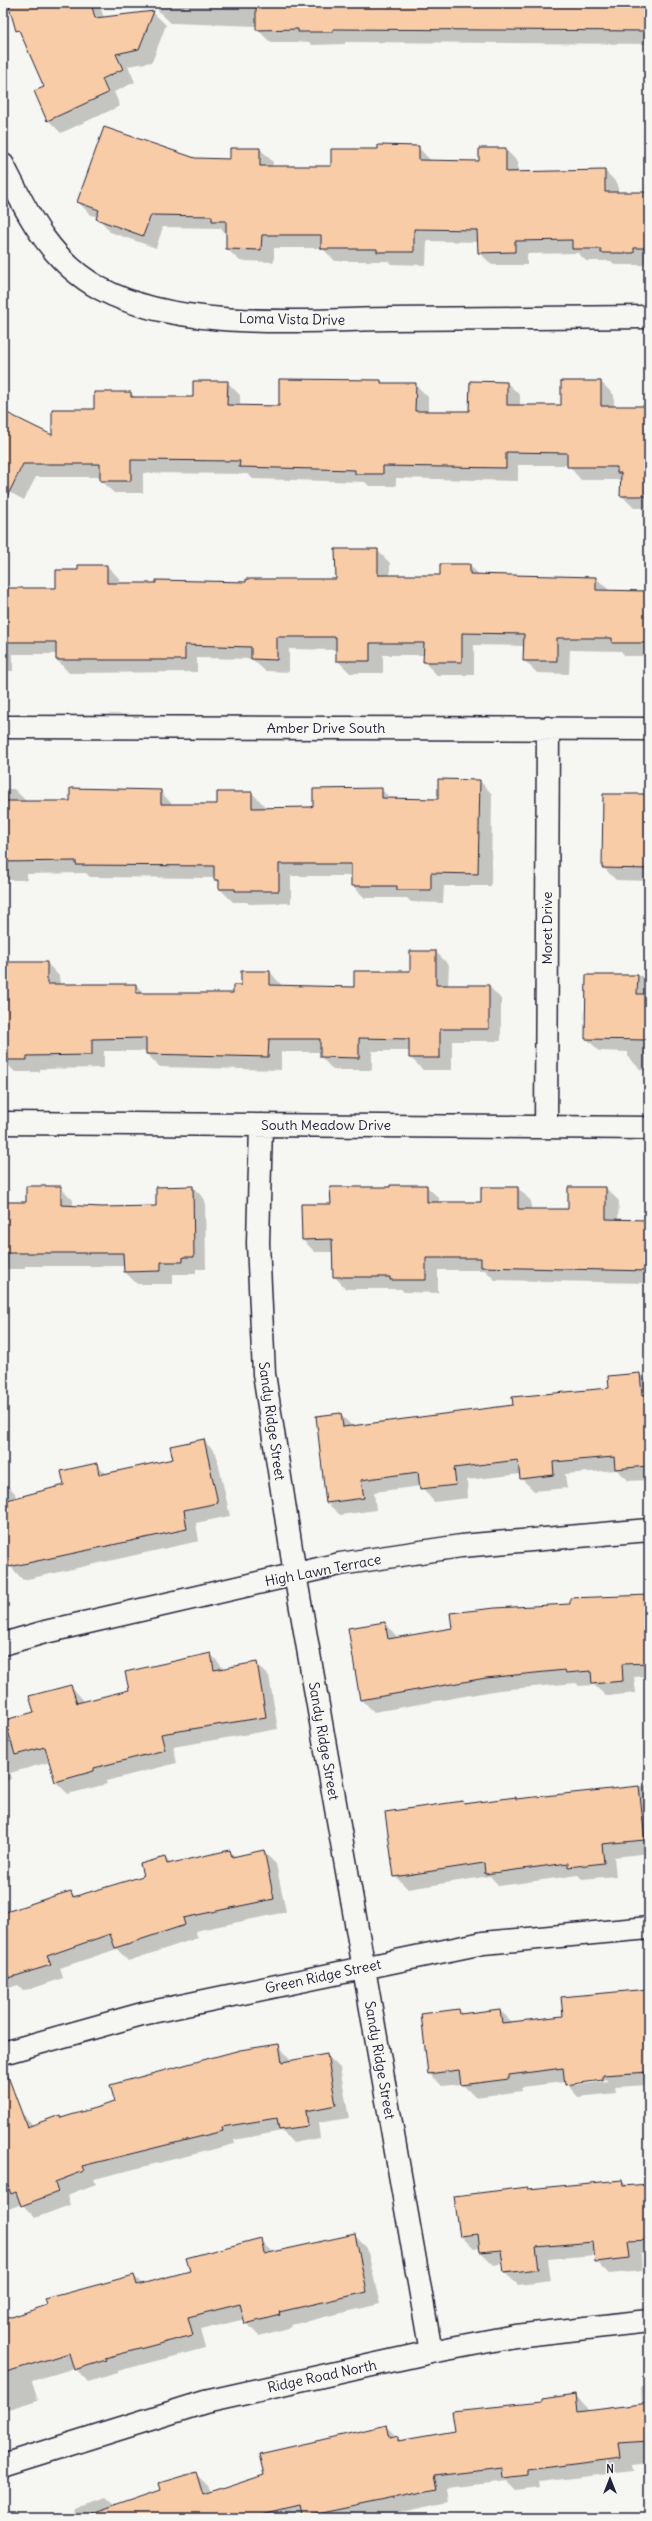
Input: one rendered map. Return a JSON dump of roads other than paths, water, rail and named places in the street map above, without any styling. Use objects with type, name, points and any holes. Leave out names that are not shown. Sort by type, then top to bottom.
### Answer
[{"type":"street","name":"Loma Vista Drive","points":[[3,165],[34,226],[56,256],[100,288],[133,303],[182,314],[256,321],[649,317]]},
{"type":"street","name":"Amber Drive South","points":[[3,727],[649,729]]},
{"type":"street","name":"Moret Drive","points":[[546,1127],[548,728]]},
{"type":"street","name":"South Meadow Drive","points":[[3,1123],[649,1128]]},
{"type":"street","name":"Sandy Ridge Street","points":[[261,1125],[258,1243],[264,1374],[295,1574],[431,2352]]},
{"type":"street","name":"High Lawn Terrace","points":[[3,1644],[45,1632],[340,1564],[461,1546],[649,1530]]},
{"type":"street","name":"Green Ridge Street","points":[[3,2053],[142,2014],[483,1943],[649,1928]]},
{"type":"street","name":"Ridge Road North","points":[[3,2466],[205,2402],[431,2352],[515,2336],[649,2321]]}]
